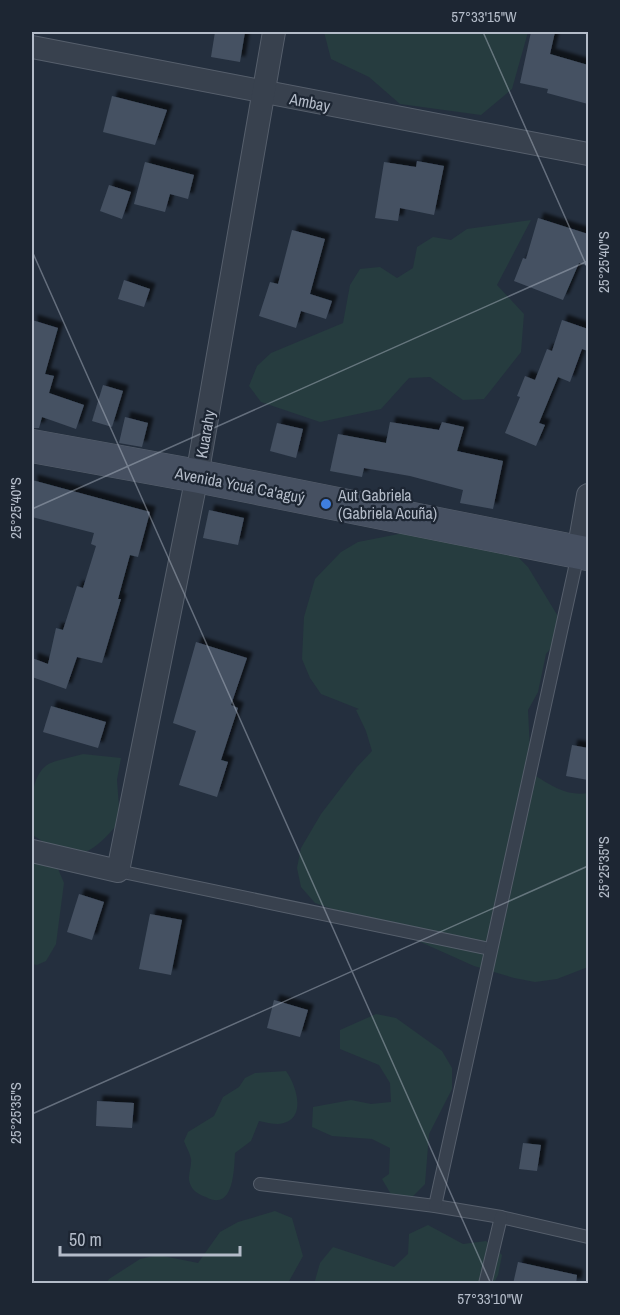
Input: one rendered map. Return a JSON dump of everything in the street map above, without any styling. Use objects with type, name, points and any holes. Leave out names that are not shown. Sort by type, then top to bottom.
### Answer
[{"type":"street","name":"Kuarahy","points":[[118,871],[197,476],[274,32]]},
{"type":"street","name":"Ambay","points":[[32,47],[588,154]]},
{"type":"street","name":"Avenida Ycuá Ca'aguý","points":[[32,446],[197,476],[583,553]]},
{"type":"street","points":[[583,553],[588,495]]},
{"type":"street","points":[[32,851],[118,871]]},
{"type":"lane","points":[[435,1206],[490,949],[583,553]]},
{"type":"lane","points":[[118,871],[490,949]]},
{"type":"lane","points":[[260,1184],[435,1206],[501,1217],[588,1237]]},
{"type":"lane","points":[[485,1284],[501,1217]]},
{"type":"green space","points":[[324,32],[528,32],[512,89],[481,115],[400,104],[369,77],[331,59]]},
{"type":"green space","points":[[531,220],[497,285],[524,314],[521,352],[484,399],[463,400],[430,377],[409,378],[381,409],[320,422],[261,402],[249,386],[257,366],[271,353],[343,323],[350,285],[360,269],[380,267],[397,278],[413,268],[417,247],[433,237],[451,240],[467,229]]},
{"type":"green space","points":[[419,530],[514,553],[528,567],[559,618],[559,638],[546,654],[538,692],[528,710],[530,750],[527,770],[563,791],[588,793],[588,967],[557,979],[535,982],[474,966],[416,940],[374,927],[356,917],[315,903],[301,887],[297,868],[301,848],[321,814],[372,751],[356,710],[359,709],[321,694],[310,678],[302,659],[304,617],[315,579],[341,552],[358,542]]},
{"type":"green space","points":[[83,754],[121,758],[117,780],[120,821],[104,839],[91,849],[69,854],[55,849],[34,836],[32,796],[37,779],[47,765]]},
{"type":"green space","points":[[32,853],[56,864],[64,883],[56,944],[46,961],[37,965],[32,964]]},
{"type":"green space","points":[[376,1014],[396,1018],[442,1051],[452,1068],[452,1089],[429,1134],[425,1184],[413,1196],[392,1196],[382,1179],[389,1174],[390,1148],[372,1139],[332,1136],[312,1127],[313,1107],[351,1100],[371,1104],[391,1102],[390,1083],[379,1065],[340,1049],[340,1030]]},
{"type":"green space","points":[[286,1071],[296,1094],[297,1110],[293,1117],[287,1122],[278,1124],[259,1121],[251,1141],[235,1153],[231,1187],[222,1199],[215,1200],[197,1193],[192,1188],[189,1179],[191,1159],[184,1141],[188,1132],[214,1116],[223,1097],[239,1087],[245,1078],[255,1073]]},
{"type":"green space","points":[[275,1211],[292,1218],[303,1256],[288,1283],[106,1283],[140,1259],[158,1255],[198,1263],[220,1232],[238,1222]]},
{"type":"green space","points":[[428,1225],[463,1244],[486,1241],[502,1255],[494,1283],[314,1284],[320,1263],[333,1247],[394,1267],[408,1254],[409,1234]]},
{"type":"building","points":[[215,32],[245,32],[240,62],[211,57]]},
{"type":"building","points":[[531,32],[555,32],[550,54],[588,65],[588,104],[547,93],[548,89],[520,83]]},
{"type":"building","points":[[112,96],[167,110],[155,145],[103,132]]},
{"type":"building","points":[[417,161],[444,166],[434,215],[400,208],[398,221],[375,218],[384,162],[416,167]]},
{"type":"building","points":[[145,162],[194,175],[188,199],[170,194],[165,212],[134,204]]},
{"type":"building","points":[[109,185],[131,192],[122,219],[100,211]]},
{"type":"building","points":[[538,218],[588,234],[588,266],[579,263],[563,300],[514,281],[523,258],[526,259]]},
{"type":"building","points":[[292,230],[325,239],[310,294],[332,301],[326,319],[301,311],[296,328],[259,316],[270,282],[278,284]]},
{"type":"building","points":[[124,280],[150,289],[144,307],[118,299]]},
{"type":"building","points":[[32,320],[58,328],[45,374],[54,376],[49,393],[84,405],[76,429],[42,417],[39,428],[32,428]]},
{"type":"building","points":[[562,320],[588,329],[588,351],[582,349],[570,382],[558,377],[539,423],[545,425],[536,446],[505,433],[520,397],[517,396],[525,376],[535,380],[547,349],[552,351]]},
{"type":"building","points":[[103,385],[123,391],[112,427],[92,421]]},
{"type":"building","points":[[125,417],[148,423],[142,447],[119,443]]},
{"type":"building","points":[[390,422],[439,430],[442,422],[464,427],[457,451],[503,461],[493,509],[460,503],[463,490],[410,476],[364,468],[362,477],[330,471],[338,434],[386,443]]},
{"type":"building","points":[[277,423],[303,429],[296,458],[270,451]]},
{"type":"building","points":[[32,480],[150,512],[138,557],[130,555],[118,599],[121,599],[102,663],[77,657],[66,689],[32,677],[32,658],[48,664],[56,628],[63,630],[77,586],[83,588],[96,546],[91,544],[94,533],[32,517]]},
{"type":"building","points":[[209,510],[244,518],[238,545],[203,538]]},
{"type":"building","points":[[196,642],[247,658],[231,705],[238,708],[221,760],[228,762],[217,797],[179,785],[196,731],[173,723]]},
{"type":"building","points":[[51,706],[106,722],[98,748],[43,732]]},
{"type":"building","points":[[572,745],[588,748],[588,780],[566,776]]},
{"type":"building","points":[[79,894],[104,902],[92,940],[67,932]]},
{"type":"building","points":[[150,914],[182,920],[171,975],[139,969]]},
{"type":"building","points":[[274,1000],[308,1010],[300,1037],[267,1028]]},
{"type":"building","points":[[97,1101],[134,1103],[132,1128],[96,1126]]},
{"type":"building","points":[[523,1143],[541,1145],[537,1171],[519,1169]]},
{"type":"building","points":[[518,1262],[577,1275],[576,1284],[513,1284]]},
{"type":"place","name":"Aut Gabriela (Gabriela Acuña)","points":[[326,504]]}]
